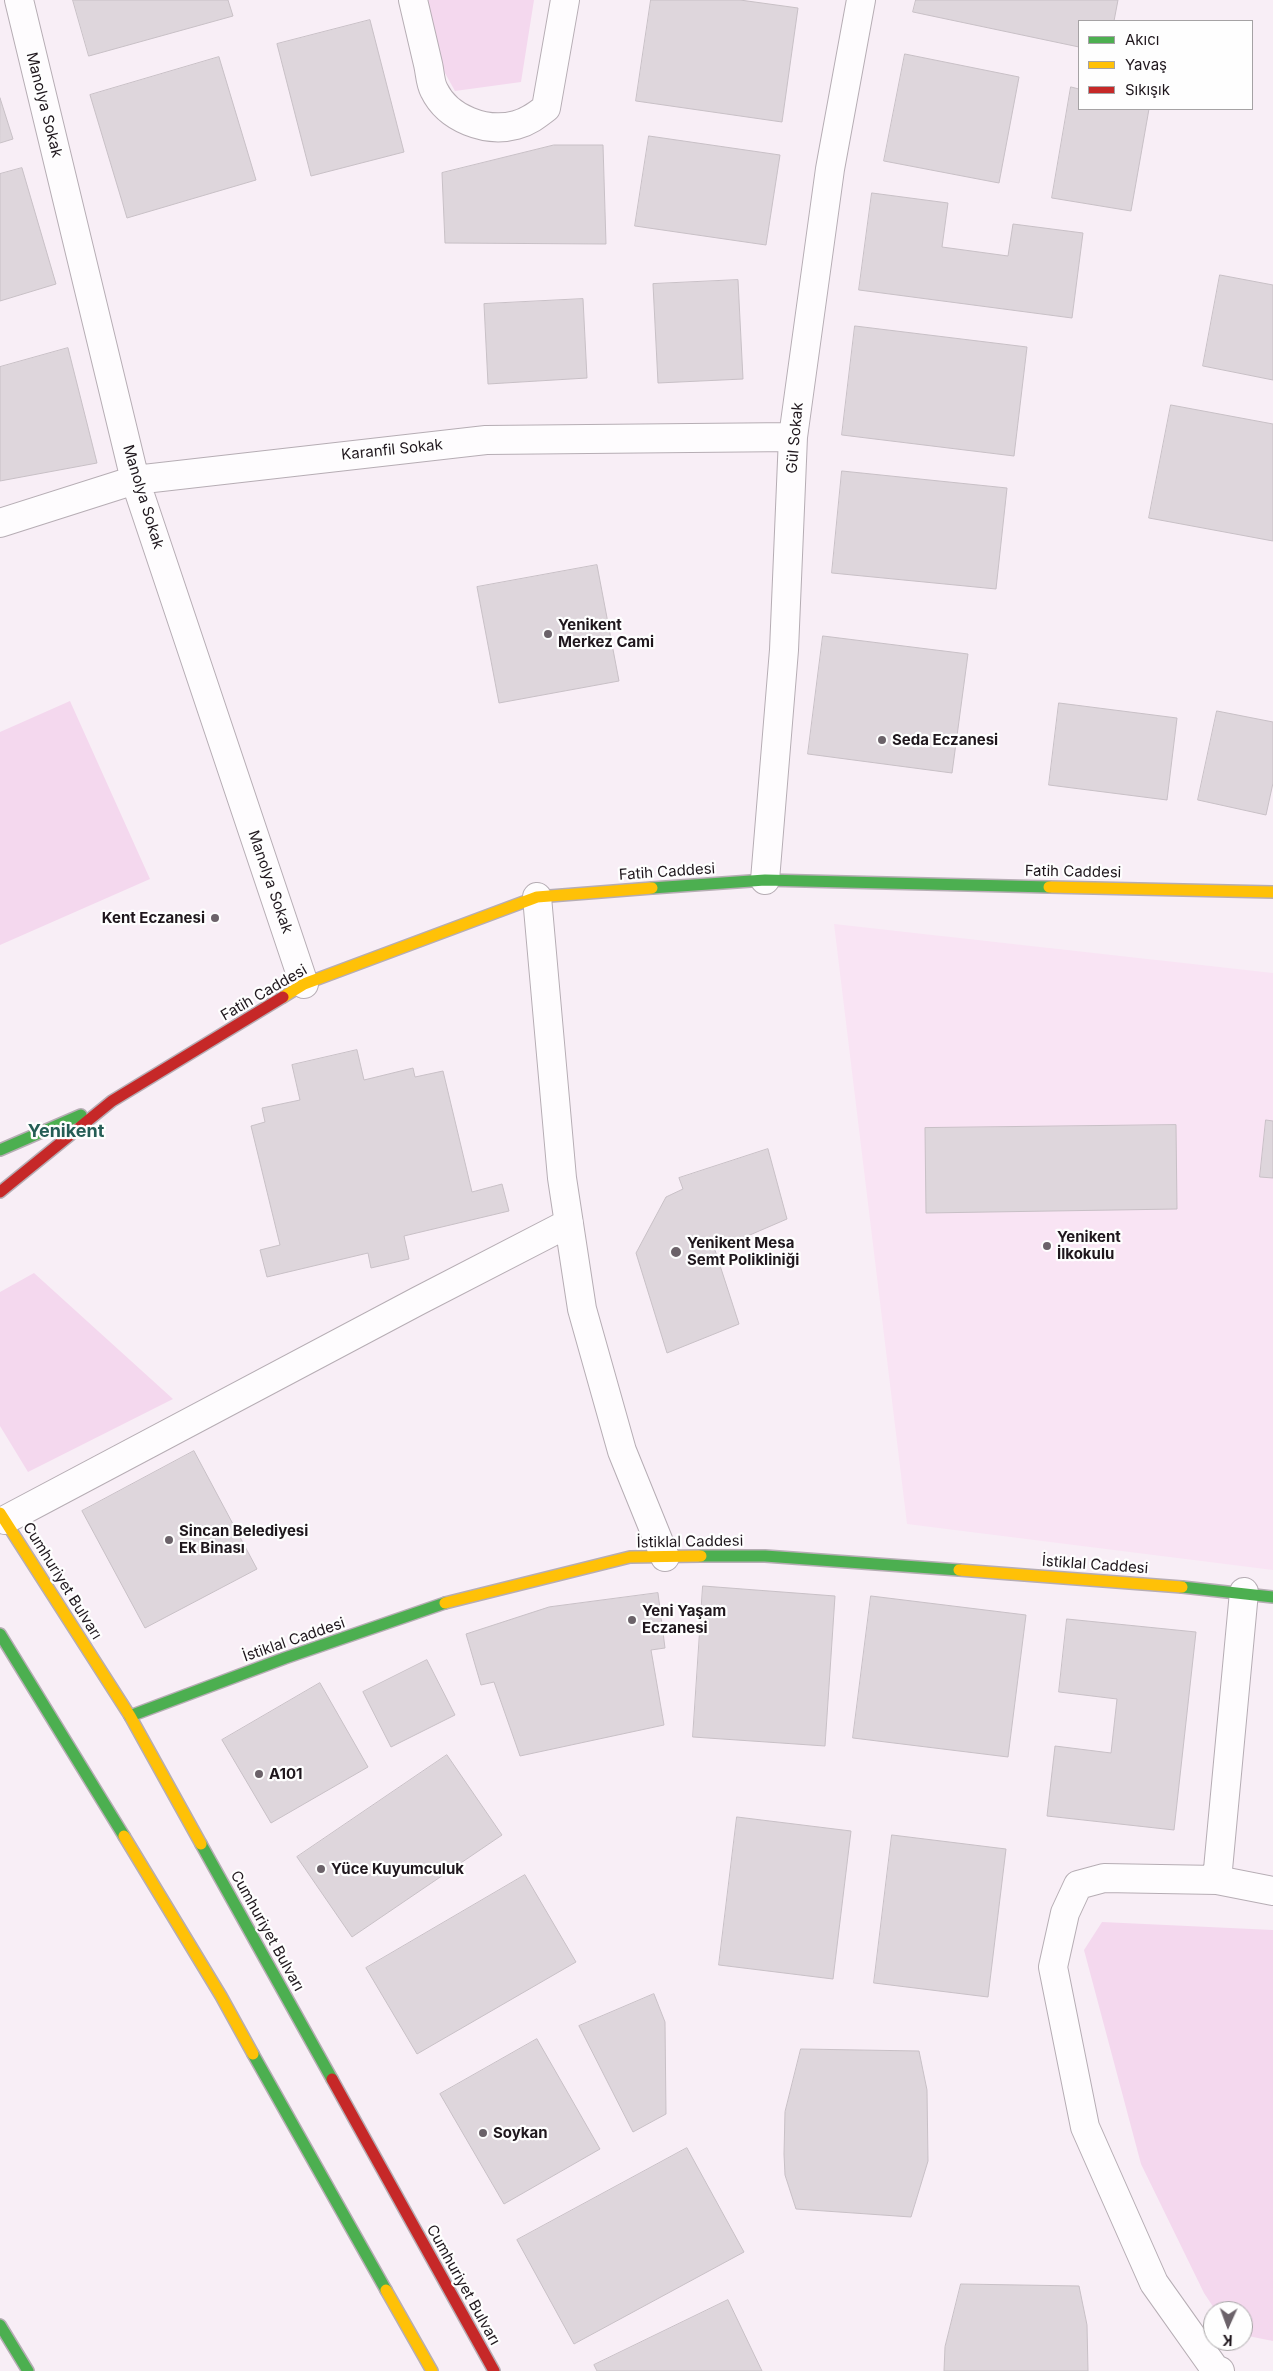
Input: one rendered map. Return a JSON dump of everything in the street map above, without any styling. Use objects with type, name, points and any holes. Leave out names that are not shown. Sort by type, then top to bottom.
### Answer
[{"type":"main road","name":"Fatih Caddesi","points":[[0,1150],[112,1101],[304,984],[537,897],[765,880],[1273,892]]},
{"type":"main road","name":"Fatih Caddesi","points":[[0,1192],[112,1101]]},
{"type":"main road","name":"Cumhuriyet Bulvarı","points":[[3,1516],[130,1716],[494,2371]]},
{"type":"main road","name":"İstiklal Caddesi","points":[[130,1716],[285,1658],[452,1601],[630,1557],[766,1556],[1244,1592],[1273,1597]]},
{"type":"main road","points":[[0,1634],[221,1996],[432,2371]]},
{"type":"main road","points":[[0,2325],[28,2371]]},
{"type":"street","name":"Manolya Sokak","points":[[19,0],[135,480],[304,984]]},
{"type":"street","points":[[413,0],[434,90],[446,106],[461,118],[479,125],[497,127],[523,122],[546,108],[565,0]]},
{"type":"street","name":"Gül Sokak","points":[[765,880],[784,650],[793,437],[830,169],[861,0]]},
{"type":"street","name":"Karanfil Sokak","points":[[0,523],[135,480],[486,440],[793,437]]},
{"type":"street","points":[[537,897],[562,1178],[582,1309],[619,1441],[665,1557]]},
{"type":"street","points":[[3,1516],[569,1223]]},
{"type":"street","points":[[1217,1880],[1244,1592]]},
{"type":"street","points":[[1220,2371],[1215,2369],[1154,2283],[1085,2127],[1053,1967],[1065,1913],[1078,1885],[1104,1878],[1217,1880],[1273,1891]]},
{"type":"shaded area","points":[[424,0],[534,0],[521,82],[455,91],[432,50]]},
{"type":"shaded area","points":[[70,701],[150,879],[0,945],[0,732]]},
{"type":"shaded area","name":"Yenikent İlkokulu","points":[[834,924],[1273,973],[1273,1570],[907,1524]]},
{"type":"shaded area","points":[[34,1273],[173,1399],[28,1472],[0,1426],[0,1292]]},
{"type":"shaded area","points":[[1102,1922],[1273,1930],[1273,2341],[1253,2337],[1253,2301],[1209,2301],[1141,2164],[1084,1950]]},
{"type":"building","points":[[73,0],[228,0],[233,16],[89,56]]},
{"type":"building","points":[[651,0],[740,0],[798,8],[782,122],[636,101]]},
{"type":"building","points":[[916,0],[1118,0],[1114,20],[1078,20],[1078,47],[913,12]]},
{"type":"building","points":[[370,20],[404,152],[311,176],[277,44]]},
{"type":"building","points":[[905,54],[1019,77],[999,183],[884,161]]},
{"type":"building","points":[[219,57],[256,180],[127,218],[90,95]]},
{"type":"building","points":[[1071,87],[1078,89],[1078,110],[1149,110],[1131,211],[1052,198]]},
{"type":"building","points":[[0,98],[13,139],[0,143]]},
{"type":"building","points":[[649,136],[780,155],[766,245],[635,226]]},
{"type":"building","points":[[554,145],[603,145],[606,244],[445,243],[442,173]]},
{"type":"building","points":[[22,168],[56,284],[0,301],[0,174]]},
{"type":"building","points":[[872,193],[948,203],[942,247],[1008,256],[1013,224],[1083,233],[1072,318],[859,290]]},
{"type":"building","points":[[1220,275],[1273,285],[1273,380],[1203,366]]},
{"type":"building","points":[[738,280],[743,379],[658,383],[653,284]]},
{"type":"building","points":[[583,299],[587,378],[488,384],[484,304]]},
{"type":"building","points":[[855,326],[1027,347],[1014,456],[842,435]]},
{"type":"building","points":[[68,348],[97,463],[0,481],[0,367]]},
{"type":"building","points":[[1171,405],[1273,424],[1273,541],[1149,518]]},
{"type":"building","points":[[842,471],[1007,488],[996,589],[832,573]]},
{"type":"building","name":"Yenikent Merkez Cami","points":[[597,565],[619,681],[499,703],[477,587]]},
{"type":"building","points":[[823,636],[968,654],[952,773],[808,754]]},
{"type":"building","points":[[1059,703],[1177,718],[1167,800],[1049,785]]},
{"type":"building","points":[[1217,711],[1273,722],[1273,783],[1266,815],[1198,800]]},
{"type":"building","points":[[357,1050],[364,1080],[413,1068],[415,1077],[443,1071],[472,1192],[502,1184],[509,1211],[404,1236],[409,1259],[371,1268],[368,1253],[267,1277],[260,1250],[280,1245],[251,1126],[265,1122],[262,1108],[300,1100],[292,1065]]},
{"type":"building","points":[[1266,1120],[1273,1121],[1273,1178],[1260,1177]]},
{"type":"building","points":[[1176,1125],[1177,1209],[926,1213],[925,1128]]},
{"type":"building","name":"Yenikent Mesa Semt Polikliniği","points":[[768,1149],[787,1219],[715,1250],[739,1324],[667,1353],[636,1253],[666,1197],[683,1189],[679,1178]]},
{"type":"building","name":"Sincan Belediyesi Ek Binası","points":[[194,1451],[257,1569],[145,1628],[82,1511]]},
{"type":"building","points":[[703,1586],[835,1596],[825,1746],[693,1737]]},
{"type":"building","points":[[658,1593],[665,1648],[651,1650],[664,1725],[520,1756],[494,1682],[481,1685],[466,1634],[549,1607]]},
{"type":"building","points":[[871,1596],[1026,1615],[1008,1757],[853,1738]]},
{"type":"building","points":[[1067,1619],[1196,1632],[1174,1830],[1047,1816],[1055,1746],[1111,1753],[1117,1699],[1059,1692]]},
{"type":"building","points":[[427,1660],[455,1715],[391,1747],[363,1692]]},
{"type":"building","points":[[320,1683],[368,1767],[271,1823],[222,1740]]},
{"type":"building","points":[[447,1755],[502,1835],[352,1937],[297,1857]]},
{"type":"building","points":[[737,1817],[851,1831],[833,1979],[719,1965]]},
{"type":"building","points":[[892,1835],[1006,1849],[988,1997],[874,1983]]},
{"type":"building","points":[[525,1875],[576,1962],[417,2054],[366,1968]]},
{"type":"building","points":[[654,1994],[665,2022],[666,2114],[633,2132],[579,2026]]},
{"type":"building","points":[[537,2039],[600,2149],[504,2204],[440,2094]]},
{"type":"building","points":[[801,2049],[919,2051],[927,2090],[928,2161],[911,2217],[796,2209],[785,2175],[785,2112]]},
{"type":"building","points":[[687,2148],[744,2252],[574,2344],[517,2240]]},
{"type":"building","points":[[961,2284],[1079,2286],[1087,2325],[1088,2371],[944,2371],[945,2347]]},
{"type":"building","points":[[728,2300],[762,2371],[597,2371],[594,2365]]},
{"type":"traffic: fast","points":[[652,888],[765,880],[1049,887]]},
{"type":"traffic: fast","points":[[0,1150],[81,1115]]},
{"type":"traffic: fast","points":[[701,1556],[765,1556],[959,1570]]},
{"type":"traffic: fast","points":[[1182,1587],[1273,1597]]},
{"type":"traffic: fast","points":[[130,1716],[285,1658],[445,1603]]},
{"type":"traffic: fast","points":[[0,1634],[124,1836]]},
{"type":"traffic: fast","points":[[201,1844],[332,2079]]},
{"type":"traffic: fast","points":[[253,2054],[386,2290]]},
{"type":"traffic: fast","points":[[0,2325],[28,2371]]},
{"type":"traffic: slow","points":[[1049,887],[1273,892]]},
{"type":"traffic: slow","points":[[283,997],[304,984],[537,897],[652,888]]},
{"type":"traffic: slow","points":[[0,1513],[130,1716],[201,1844]]},
{"type":"traffic: slow","points":[[445,1603],[630,1557],[701,1556]]},
{"type":"traffic: slow","points":[[959,1570],[1182,1587]]},
{"type":"traffic: slow","points":[[124,1836],[221,1996],[253,2054]]},
{"type":"traffic: slow","points":[[386,2290],[432,2371]]},
{"type":"traffic: jam","points":[[0,1192],[112,1101],[283,997]]},
{"type":"traffic: jam","points":[[332,2079],[494,2371]]},
{"type":"place","name":"Yenikent Merkez Cami","points":[[548,634]]},
{"type":"place","name":"Seda Eczanesi","points":[[882,740]]},
{"type":"place","name":"Kent Eczanesi","points":[[215,918]]},
{"type":"place","name":"Yenikent İlkokulu","points":[[1047,1246]]},
{"type":"place","name":"Yenikent Mesa Semt Polikliniği","points":[[676,1252]]},
{"type":"place","name":"Sincan Belediyesi Ek Binası","points":[[169,1540]]},
{"type":"place","name":"Yeni Yaşam Eczanesi","points":[[632,1620]]},
{"type":"place","name":"A101","points":[[259,1774]]},
{"type":"place","name":"Yüce Kuyumculuk","points":[[321,1869]]},
{"type":"place","name":"Soykan","points":[[483,2133]]},
{"type":"district","name":"Yenikent","points":[[66,1132]]}]
